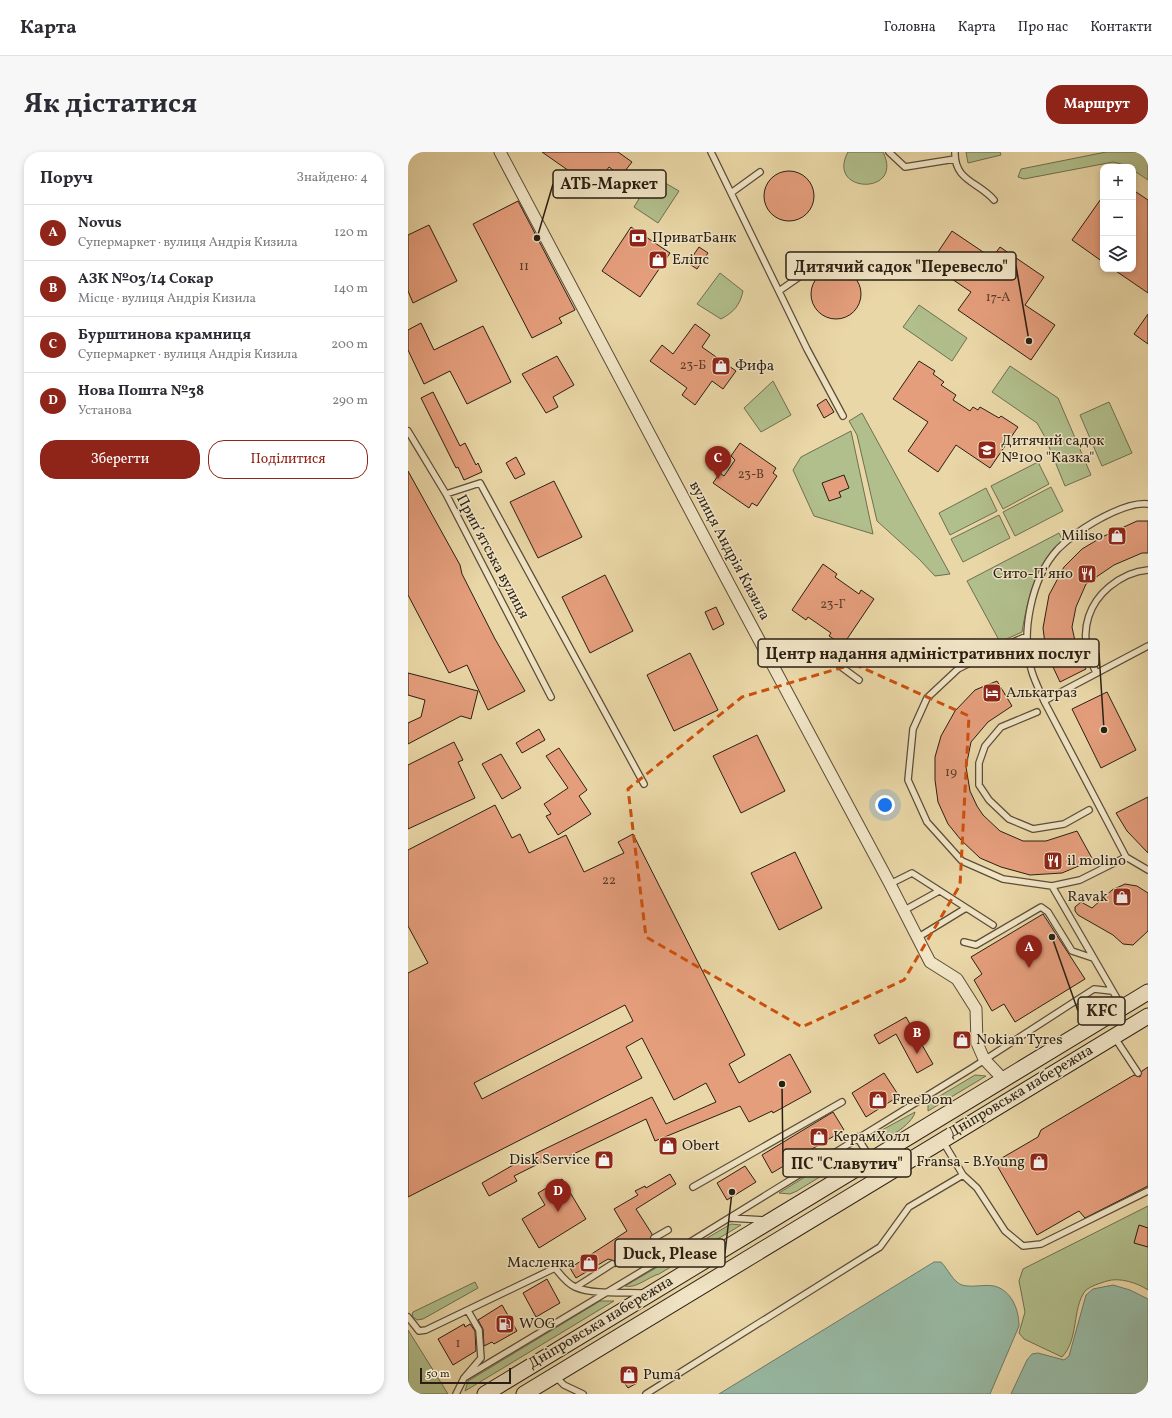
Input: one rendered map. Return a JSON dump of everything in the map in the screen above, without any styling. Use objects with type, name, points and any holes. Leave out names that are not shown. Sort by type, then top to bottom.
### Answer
[{"type":"main road","name":"Дніпровська набережна","points":[[484,1394],[1148,992]]},
{"type":"main road","name":"Дніпровська набережна","points":[[524,1394],[1148,1016]]},
{"type":"street","name":"вулиця Андрія Кизила","points":[[500,152],[890,884],[916,938],[930,962],[957,979],[976,1009],[977,1043],[984,1060],[1003,1079]]},
{"type":"lane","points":[[711,152],[807,349],[843,416]]},
{"type":"lane","points":[[889,152],[904,167],[955,159]]},
{"type":"lane","points":[[955,152],[955,159],[964,178],[986,191],[994,200]]},
{"type":"lane","points":[[732,193],[760,172]]},
{"type":"lane","points":[[779,291],[815,266]]},
{"type":"lane","name":"Припʼятська вулиця","points":[[408,431],[446,494],[551,697]]},
{"type":"lane","points":[[446,494],[480,483],[644,784]]},
{"type":"lane","points":[[1148,504],[1112,511],[1082,529],[1058,549],[1041,573],[1031,605],[1027,636],[1032,671],[1044,701],[1126,856],[1148,870]]},
{"type":"lane","points":[[1096,673],[1088,653],[1086,637],[1088,614],[1098,596],[1119,580],[1141,571],[1148,570]]},
{"type":"lane","points":[[1027,636],[958,669],[927,698],[913,729],[908,780],[927,822],[962,861],[1003,879],[1052,886],[1080,880],[1126,856]]},
{"type":"lane","points":[[1044,701],[1148,646]]},
{"type":"lane","points":[[840,666],[859,680]]},
{"type":"lane","points":[[1037,712],[1001,727],[985,746],[979,763],[979,785],[988,800],[1009,819],[1033,828],[1064,824],[1089,810]]},
{"type":"lane","points":[[890,884],[912,874],[993,925]]},
{"type":"lane","points":[[1052,886],[1122,1007]]},
{"type":"lane","points":[[903,911],[939,891]]},
{"type":"lane","points":[[964,942],[976,945],[1041,907],[1048,912],[1072,951],[1093,958]]},
{"type":"lane","points":[[916,938],[966,908]]},
{"type":"lane","points":[[464,1378],[730,1218],[857,1137],[984,1060],[1094,988],[1112,991]]},
{"type":"lane","points":[[1114,1036],[1138,1073]]},
{"type":"lane","points":[[693,1187],[842,1102]]},
{"type":"lane","points":[[857,1137],[871,1159]]},
{"type":"lane","points":[[942,1140],[963,1175],[977,1188],[1005,1231],[1023,1246],[1032,1246],[1056,1238],[1148,1191]]},
{"type":"lane","points":[[646,1394],[880,1247],[909,1206],[963,1175]]},
{"type":"lane","points":[[730,1218],[770,1221]]},
{"type":"lane","points":[[654,1238],[668,1230]]},
{"type":"lane","points":[[576,1287],[612,1264]]},
{"type":"lane","points":[[408,1317],[415,1328],[422,1331],[468,1311],[555,1268],[565,1281],[576,1287],[607,1292],[650,1293]]},
{"type":"lane","points":[[456,1394],[464,1378],[481,1358],[479,1330],[468,1311]]},
{"type":"lane","points":[[555,1376],[564,1385],[583,1394]]},
{"type":"highlighted area","points":[[854,664],[969,716],[960,885],[904,980],[802,1027],[646,937],[628,789],[742,697]]},
{"type":"shaded area","points":[[848,152],[883,152],[887,166],[884,176],[876,182],[865,184],[855,182],[847,176],[844,166]]},
{"type":"shaded area","points":[[966,152],[1000,152],[1001,155],[968,163]]},
{"type":"shaded area","points":[[1106,152],[1148,152],[1148,180],[1136,172],[1136,164],[1121,164],[1113,162],[1024,179],[1018,177],[1021,169]]},
{"type":"shaded area","points":[[653,176],[679,191],[658,223],[634,207]]},
{"type":"shaded area","points":[[720,273],[743,291],[736,308],[730,314],[721,319],[697,304]]},
{"type":"shaded area","points":[[919,305],[967,338],[952,361],[903,327]]},
{"type":"shaded area","points":[[1010,366],[1058,398],[1091,475],[1065,486],[1045,437],[1037,423],[992,392]]},
{"type":"shaded area","points":[[773,381],[791,415],[761,432],[744,408]]},
{"type":"shaded area","points":[[1109,402],[1132,453],[1102,466],[1080,415]]},
{"type":"shaded area","points":[[862,413],[950,574],[935,576],[919,559],[877,521],[857,435],[849,421]]},
{"type":"shaded area","points":[[851,431],[873,534],[814,516],[793,470],[801,457]]},
{"type":"shaded area","points":[[1038,462],[1049,484],[1003,509],[991,486]]},
{"type":"shaded area","points":[[1051,487],[1063,511],[1015,536],[1003,512]]},
{"type":"shaded area","points":[[986,488],[997,511],[950,535],[939,513]]},
{"type":"shaded area","points":[[999,515],[1010,538],[963,562],[951,539]]},
{"type":"shaded area","points":[[1059,533],[1063,541],[1053,550],[1039,571],[1034,582],[1027,606],[1022,632],[1000,642],[967,581]]},
{"type":"shaded area","points":[[975,1075],[986,1076],[928,1111],[928,1103]]},
{"type":"shaded area","points":[[915,1112],[909,1122],[897,1132],[883,1139],[871,1140],[871,1136]]},
{"type":"shaded area","points":[[850,1149],[854,1149],[854,1156],[797,1191],[790,1194],[779,1193]]},
{"type":"shaded area","points":[[1148,1206],[1148,1290],[1134,1283],[1123,1280],[1107,1281],[1087,1289],[1078,1306],[1071,1342],[1062,1357],[1024,1339],[1019,1333],[1025,1312],[1019,1281],[1023,1269]]},
{"type":"shaded area","points":[[731,1224],[741,1225],[659,1274],[633,1286],[625,1286]]},
{"type":"shaded area","points":[[934,1262],[941,1262],[953,1278],[962,1285],[994,1286],[1000,1288],[1009,1296],[1016,1307],[1019,1326],[990,1394],[719,1394]]},
{"type":"shaded area","points":[[475,1282],[478,1288],[423,1319],[417,1320],[412,1316],[413,1312]]},
{"type":"shaded area","points":[[1113,1285],[1130,1290],[1148,1299],[1148,1394],[1011,1394],[1027,1360],[1032,1354],[1038,1353],[1064,1360],[1069,1356],[1086,1295],[1093,1289]]},
{"type":"shaded area","points":[[600,1301],[614,1301],[465,1391],[468,1381]]},
{"type":"shaded area","points":[[408,1330],[448,1394],[408,1394]]},
{"type":"building","points":[[542,152],[618,152],[632,162],[621,176],[609,167],[587,198],[572,188],[579,178]]},
{"type":"building","points":[[789,171],[803,175],[810,182],[814,196],[810,210],[803,217],[789,221],[775,217],[768,210],[764,196],[768,182],[775,175]]},
{"type":"building","points":[[1136,192],[1148,200],[1148,293],[1117,272],[1136,272]]},
{"type":"building","points":[[1100,200],[1100,260],[1072,240]]},
{"type":"building","points":[[518,201],[575,310],[559,318],[562,323],[532,338],[473,224]]},
{"type":"building","points":[[429,225],[457,281],[413,303],[408,291],[408,235]]},
{"type":"building","points":[[631,227],[670,253],[640,297],[602,271]]},
{"type":"building","points":[[952,231],[992,258],[1000,247],[1044,277],[1025,305],[1055,325],[1031,360],[958,310],[971,292],[930,264]]},
{"type":"building","points":[[699,247],[708,253],[697,269],[688,263]]},
{"type":"building","points":[[831,269],[841,269],[854,276],[861,289],[861,299],[854,312],[841,319],[831,319],[822,315],[815,308],[811,299],[811,289],[815,280],[822,273]]},
{"type":"building","points":[[1148,314],[1148,344],[1134,334]]},
{"type":"building","points":[[421,323],[434,350],[483,326],[511,382],[467,404],[450,371],[424,384],[408,350],[408,330]]},
{"type":"building","points":[[695,324],[710,335],[702,347],[736,371],[723,389],[712,381],[695,405],[682,395],[687,388],[650,361],[662,345],[673,354]]},
{"type":"building","points":[[557,356],[574,385],[553,397],[558,407],[546,413],[522,374]]},
{"type":"building","points":[[919,361],[935,371],[933,374],[944,382],[941,385],[956,395],[953,400],[970,411],[973,407],[978,410],[980,407],[999,418],[1001,416],[1018,427],[990,468],[956,445],[938,472],[908,451],[928,422],[893,399]]},
{"type":"building","points":[[433,392],[460,446],[465,443],[476,465],[478,463],[482,472],[464,480],[458,467],[456,468],[421,398]]},
{"type":"building","points":[[826,399],[834,412],[824,418],[817,405]]},
{"type":"building","points":[[740,443],[776,468],[773,473],[777,476],[757,506],[752,503],[749,508],[713,483],[720,473],[724,476],[735,460],[731,456]]},
{"type":"building","points":[[516,457],[525,474],[515,479],[506,463]]},
{"type":"building","points":[[408,471],[460,565],[462,574],[495,639],[525,691],[488,710],[467,665],[449,673],[408,595]]},
{"type":"building","points":[[844,475],[849,488],[839,492],[841,497],[829,501],[822,483]]},
{"type":"building","points":[[554,481],[582,537],[538,558],[510,502]]},
{"type":"building","points":[[1137,521],[1148,521],[1148,553],[1142,553],[1114,565],[1086,584],[1076,607],[1072,627],[1076,646],[1086,669],[1060,682],[1046,652],[1043,628],[1049,595],[1064,567],[1082,549],[1102,537]]},
{"type":"building","points":[[823,564],[837,574],[835,577],[859,594],[861,590],[874,599],[843,645],[829,636],[831,633],[808,617],[806,620],[792,610]]},
{"type":"building","points":[[605,575],[633,631],[590,653],[562,597]]},
{"type":"building","points":[[716,607],[724,624],[713,630],[705,612]]},
{"type":"building","points":[[690,653],[718,710],[674,731],[647,675]]},
{"type":"building","points":[[408,673],[478,691],[471,719],[461,716],[408,744],[408,723],[421,717],[425,700],[408,695]]},
{"type":"building","points":[[997,681],[1012,706],[988,722],[971,742],[966,767],[970,791],[977,806],[983,815],[1000,831],[1023,841],[1046,841],[1077,831],[1093,860],[1062,873],[1030,875],[1001,867],[980,858],[961,840],[948,824],[938,802],[935,780],[935,757],[941,736],[955,711],[975,690]]},
{"type":"building","points":[[1107,692],[1136,750],[1101,768],[1072,709]]},
{"type":"building","points":[[539,729],[545,740],[522,753],[516,743]]},
{"type":"building","points":[[757,735],[785,791],[741,813],[713,756]]},
{"type":"building","points":[[454,742],[463,760],[458,762],[475,798],[408,829],[408,765]]},
{"type":"building","points":[[559,748],[587,790],[579,796],[591,814],[558,835],[546,816],[551,814],[544,804],[568,788],[546,756]]},
{"type":"building","points":[[501,754],[521,788],[502,799],[482,764]]},
{"type":"building","points":[[1148,797],[1148,853],[1127,831],[1116,813]]},
{"type":"building","points":[[495,805],[512,838],[520,834],[529,853],[566,835],[584,872],[624,853],[618,842],[633,834],[745,1055],[729,1064],[739,1083],[790,1054],[811,1092],[773,1113],[772,1111],[749,1122],[740,1106],[655,1141],[646,1119],[557,1162],[554,1156],[514,1176],[517,1181],[489,1196],[482,1183],[520,1161],[652,1097],[666,1124],[716,1102],[706,1083],[674,1100],[642,1038],[626,1047],[642,1078],[408,1197],[408,973],[428,963],[408,926],[408,850]],"holes":[[[625,1005],[633,1021],[482,1099],[474,1083]]]},
{"type":"building","points":[[795,852],[822,908],[779,930],[751,873]]},
{"type":"building","points":[[1125,884],[1137,886],[1148,893],[1148,931],[1133,945],[1123,944],[1113,935],[1078,915],[1075,911],[1075,907],[1081,902],[1092,908],[1112,890]]},
{"type":"building","points":[[1043,914],[1085,979],[1015,1022],[1004,1004],[992,1011],[974,980],[982,974],[971,957]]},
{"type":"building","points":[[906,1017],[933,1064],[917,1073],[896,1034],[879,1044],[874,1035]]},
{"type":"building","points":[[1148,1067],[1148,1186],[1085,1218],[1079,1211],[1037,1235],[995,1162],[1038,1137],[1041,1130],[1134,1075],[1140,1077],[1142,1071]]},
{"type":"building","points":[[884,1073],[899,1096],[866,1117],[852,1093]]},
{"type":"building","points":[[833,1112],[844,1130],[772,1173],[762,1155]]},
{"type":"building","points":[[745,1166],[756,1182],[727,1200],[717,1183]]},
{"type":"building","points":[[670,1174],[676,1184],[636,1209],[652,1234],[651,1240],[656,1242],[615,1267],[615,1261],[608,1259],[576,1278],[570,1268],[627,1231],[614,1209],[638,1195],[635,1191],[645,1186],[646,1188]]},
{"type":"building","points":[[562,1179],[586,1219],[539,1248],[522,1219],[545,1205],[538,1193]]},
{"type":"building","points":[[1139,1225],[1148,1228],[1148,1247],[1134,1243]]},
{"type":"building","points":[[547,1279],[560,1303],[536,1317],[523,1293]]},
{"type":"building","points":[[502,1305],[517,1331],[494,1344],[492,1342],[484,1346],[483,1329],[478,1320]]},
{"type":"building","points":[[464,1324],[465,1327],[470,1324],[475,1331],[476,1351],[453,1365],[438,1339]]},
{"type":"building","points":[[631,1372],[637,1383],[628,1388],[620,1377]]},
{"type":"place","name":"АТБ-Маркет","points":[[537,238]]},
{"type":"place","name":"ПриватБанк","points":[[638,238]]},
{"type":"place","name":"Еліпс","points":[[658,260]]},
{"type":"place","name":"Дитячий садок \"Перевесло\"","points":[[1029,341]]},
{"type":"place","name":"Фифа","points":[[721,366]]},
{"type":"place","name":"Дитячий садок №100 \"Казка\"","points":[[987,450]]},
{"type":"place","name":"Бурштинова крамниця","points":[[718,479]]},
{"type":"place","name":"Miliso","points":[[1117,536]]},
{"type":"place","name":"Сито-П’яно","points":[[1087,574]]},
{"type":"place","name":"Алькатраз","points":[[992,693]]},
{"type":"place","name":"Центр надання адміністративних послуг","points":[[1104,730]]},
{"type":"place","name":"il molino","points":[[1053,861]]},
{"type":"place","name":"Ravak","points":[[1122,897]]},
{"type":"place","name":"KFC","points":[[1052,937]]},
{"type":"place","name":"Novus","points":[[1029,968]]},
{"type":"place","name":"Nokian Tyres","points":[[962,1040]]},
{"type":"place","name":"АЗК №03/14 Сокар","points":[[917,1054]]},
{"type":"place","name":"ПС \"Славутич\"","points":[[782,1084]]},
{"type":"place","name":"FreeDom","points":[[878,1100]]},
{"type":"place","name":"КерамХолл","points":[[819,1137]]},
{"type":"place","name":"Obert","points":[[668,1146]]},
{"type":"place","name":"Disk Service","points":[[604,1160]]},
{"type":"place","name":"Fransa - B.Young","points":[[1039,1162]]},
{"type":"place","name":"Duck, Please","points":[[732,1192]]},
{"type":"place","name":"Нова Пошта №38","points":[[558,1212]]},
{"type":"place","name":"Масленка","points":[[589,1263]]},
{"type":"place","name":"WOG","points":[[505,1324]]},
{"type":"place","name":"Puma","points":[[629,1375]]}]
